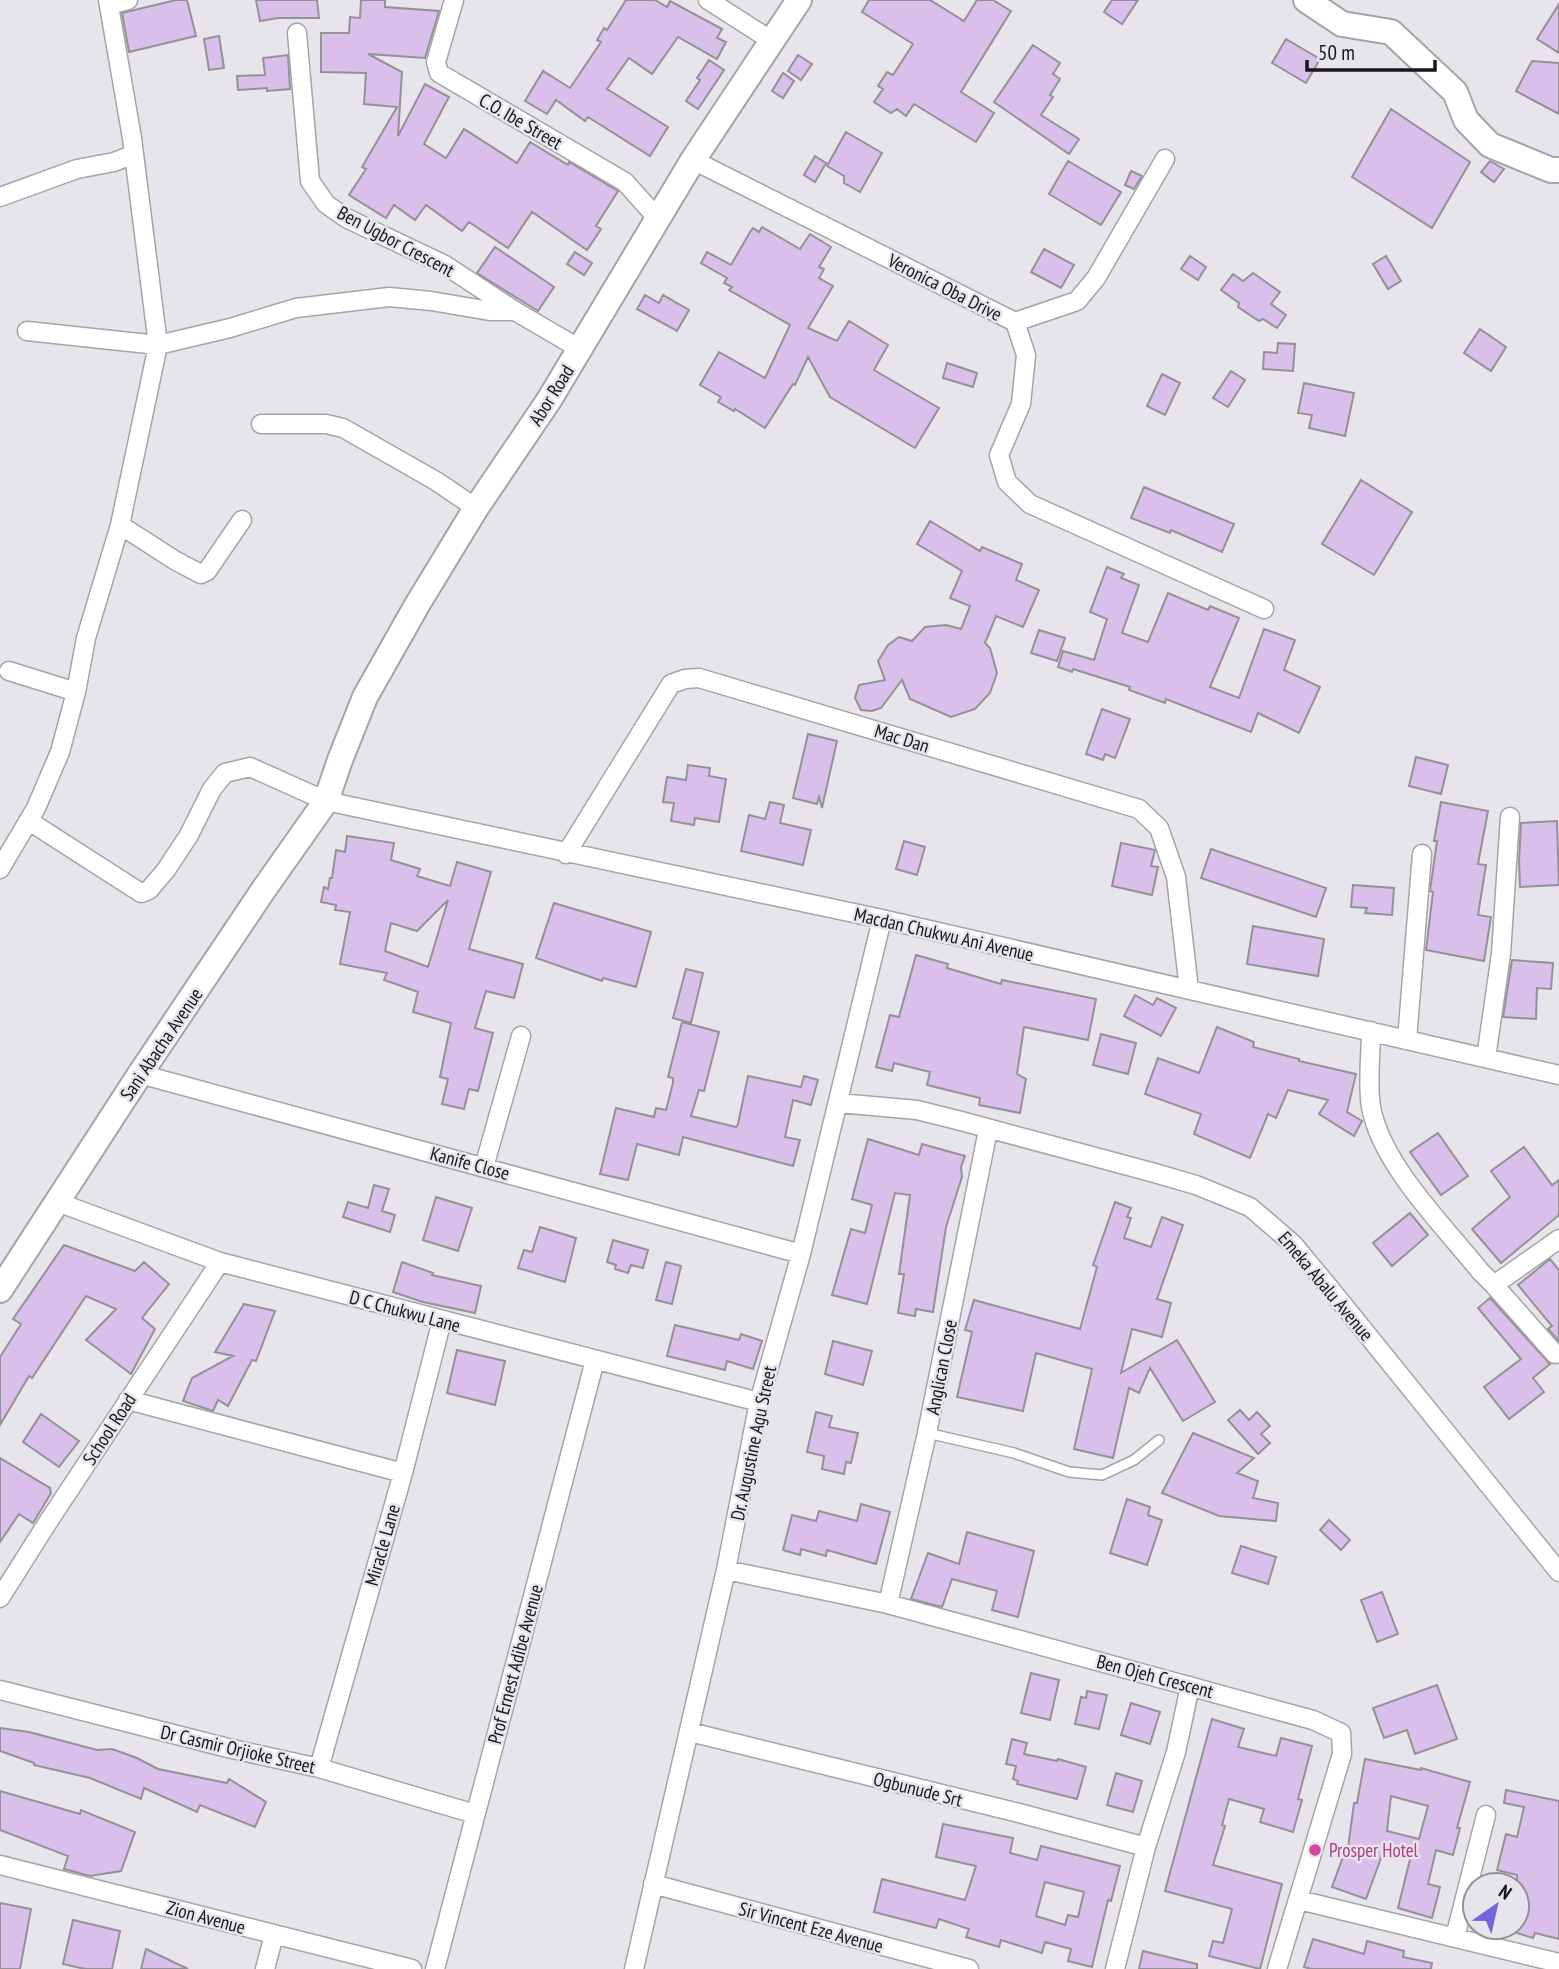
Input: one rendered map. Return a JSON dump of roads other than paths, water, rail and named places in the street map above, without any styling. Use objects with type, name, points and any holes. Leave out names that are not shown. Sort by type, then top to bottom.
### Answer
[{"type":"street","points":[[0,869],[29,821],[60,752],[76,692],[86,638],[120,525],[158,345],[134,154],[109,2],[128,0]]},
{"type":"street","name":"C.O. Ibe Street","points":[[454,0],[436,62],[439,73],[625,182],[658,219]]},
{"type":"street","points":[[708,0],[772,41]]},
{"type":"street","name":"Abor Road","points":[[326,801],[365,697],[476,508],[549,400],[693,160],[799,0]]},
{"type":"street","points":[[1306,0],[1342,24],[1391,32],[1455,92],[1466,120],[1490,145],[1551,170],[1559,170]]},
{"type":"street","name":"Ben Ugbor Crescent","points":[[297,33],[310,181],[326,204],[346,218],[445,265],[580,349]]},
{"type":"street","points":[[0,197],[77,169],[114,162],[134,154]]},
{"type":"street","points":[[1015,322],[1077,301],[1096,278],[1165,159]]},
{"type":"street","name":"Veronica Oba Drive","points":[[693,160],[1015,322],[1026,355],[1021,404],[999,455],[1007,482],[1030,504],[1264,609]]},
{"type":"street","points":[[27,331],[158,345],[230,328],[296,308],[388,297],[444,302],[490,311],[515,311]]},
{"type":"street","points":[[261,424],[326,424],[343,428],[436,481],[476,508]]},
{"type":"street","points":[[120,525],[190,570],[201,574],[207,571],[242,520]]},
{"type":"street","points":[[9,671],[76,692]]},
{"type":"street","name":"Mac Dan","points":[[566,854],[671,684],[685,678],[699,678],[1139,809],[1159,828],[1176,877],[1189,989]]},
{"type":"street","name":"Macdan Chukwu Ani Avenue","points":[[29,821],[141,893],[149,890],[166,870],[189,835],[212,789],[225,773],[250,767],[326,801],[882,919],[1559,1075]]},
{"type":"street","name":"Sani Abacha Avenue","points":[[0,1290],[140,1074],[326,801]]},
{"type":"street","points":[[1486,1058],[1501,954],[1510,817]]},
{"type":"street","points":[[1407,1040],[1422,854]]},
{"type":"street","name":"Dr. Augustine Agu Street","points":[[634,1969],[726,1570],[759,1402],[801,1254],[882,919]]},
{"type":"street","points":[[1371,1031],[1371,1106],[1381,1141],[1405,1178],[1555,1353]]},
{"type":"street","points":[[484,1167],[521,1037]]},
{"type":"street","name":"Kanife Close","points":[[140,1074],[801,1254]]},
{"type":"street","name":"Emeka Abalu Avenue","points":[[839,1103],[917,1110],[1196,1185],[1250,1207],[1293,1244],[1559,1572]]},
{"type":"street","name":"Anglican Close","points":[[888,1604],[927,1433],[988,1130]]},
{"type":"street","name":"D C Chukwu Lane","points":[[57,1202],[220,1262],[759,1402]]},
{"type":"street","points":[[1494,1285],[1559,1239]]},
{"type":"street","name":"School Road","points":[[0,1598],[220,1262]]},
{"type":"street","name":"Miracle Lane","points":[[319,1768],[442,1320]]},
{"type":"street","name":"Prof Ernest Adibe Avenue","points":[[435,1969],[595,1360]]},
{"type":"street","points":[[128,1400],[402,1473]]},
{"type":"street","name":"Ben Ojeh Crescent","points":[[726,1570],[888,1604],[1313,1720],[1341,1733],[1342,1754],[1277,1969]]},
{"type":"street","points":[[1115,1969],[1146,1847],[1176,1752],[1190,1686]]},
{"type":"street","name":"Dr Casmir Orjioke Street","points":[[0,1690],[228,1748],[319,1768],[475,1814]]},
{"type":"street","name":"Ogbunude Srt","points":[[690,1732],[1146,1847]]},
{"type":"street","points":[[1455,1937],[1486,1815]]},
{"type":"street","name":"Zion Avenue","points":[[0,1865],[412,1969]]},
{"type":"street","name":"Sir Vincent Eze Avenue","points":[[653,1884],[969,1969]]},
{"type":"street","points":[[1299,1900],[1559,1963]]},
{"type":"street","points":[[265,1969],[274,1935]]},
{"type":"lane","points":[[927,1433],[1014,1453],[1069,1472],[1102,1475],[1134,1460],[1160,1440]]},
{"type":"place","name":"Prosper Hotel","points":[[1315,1850]]}]
